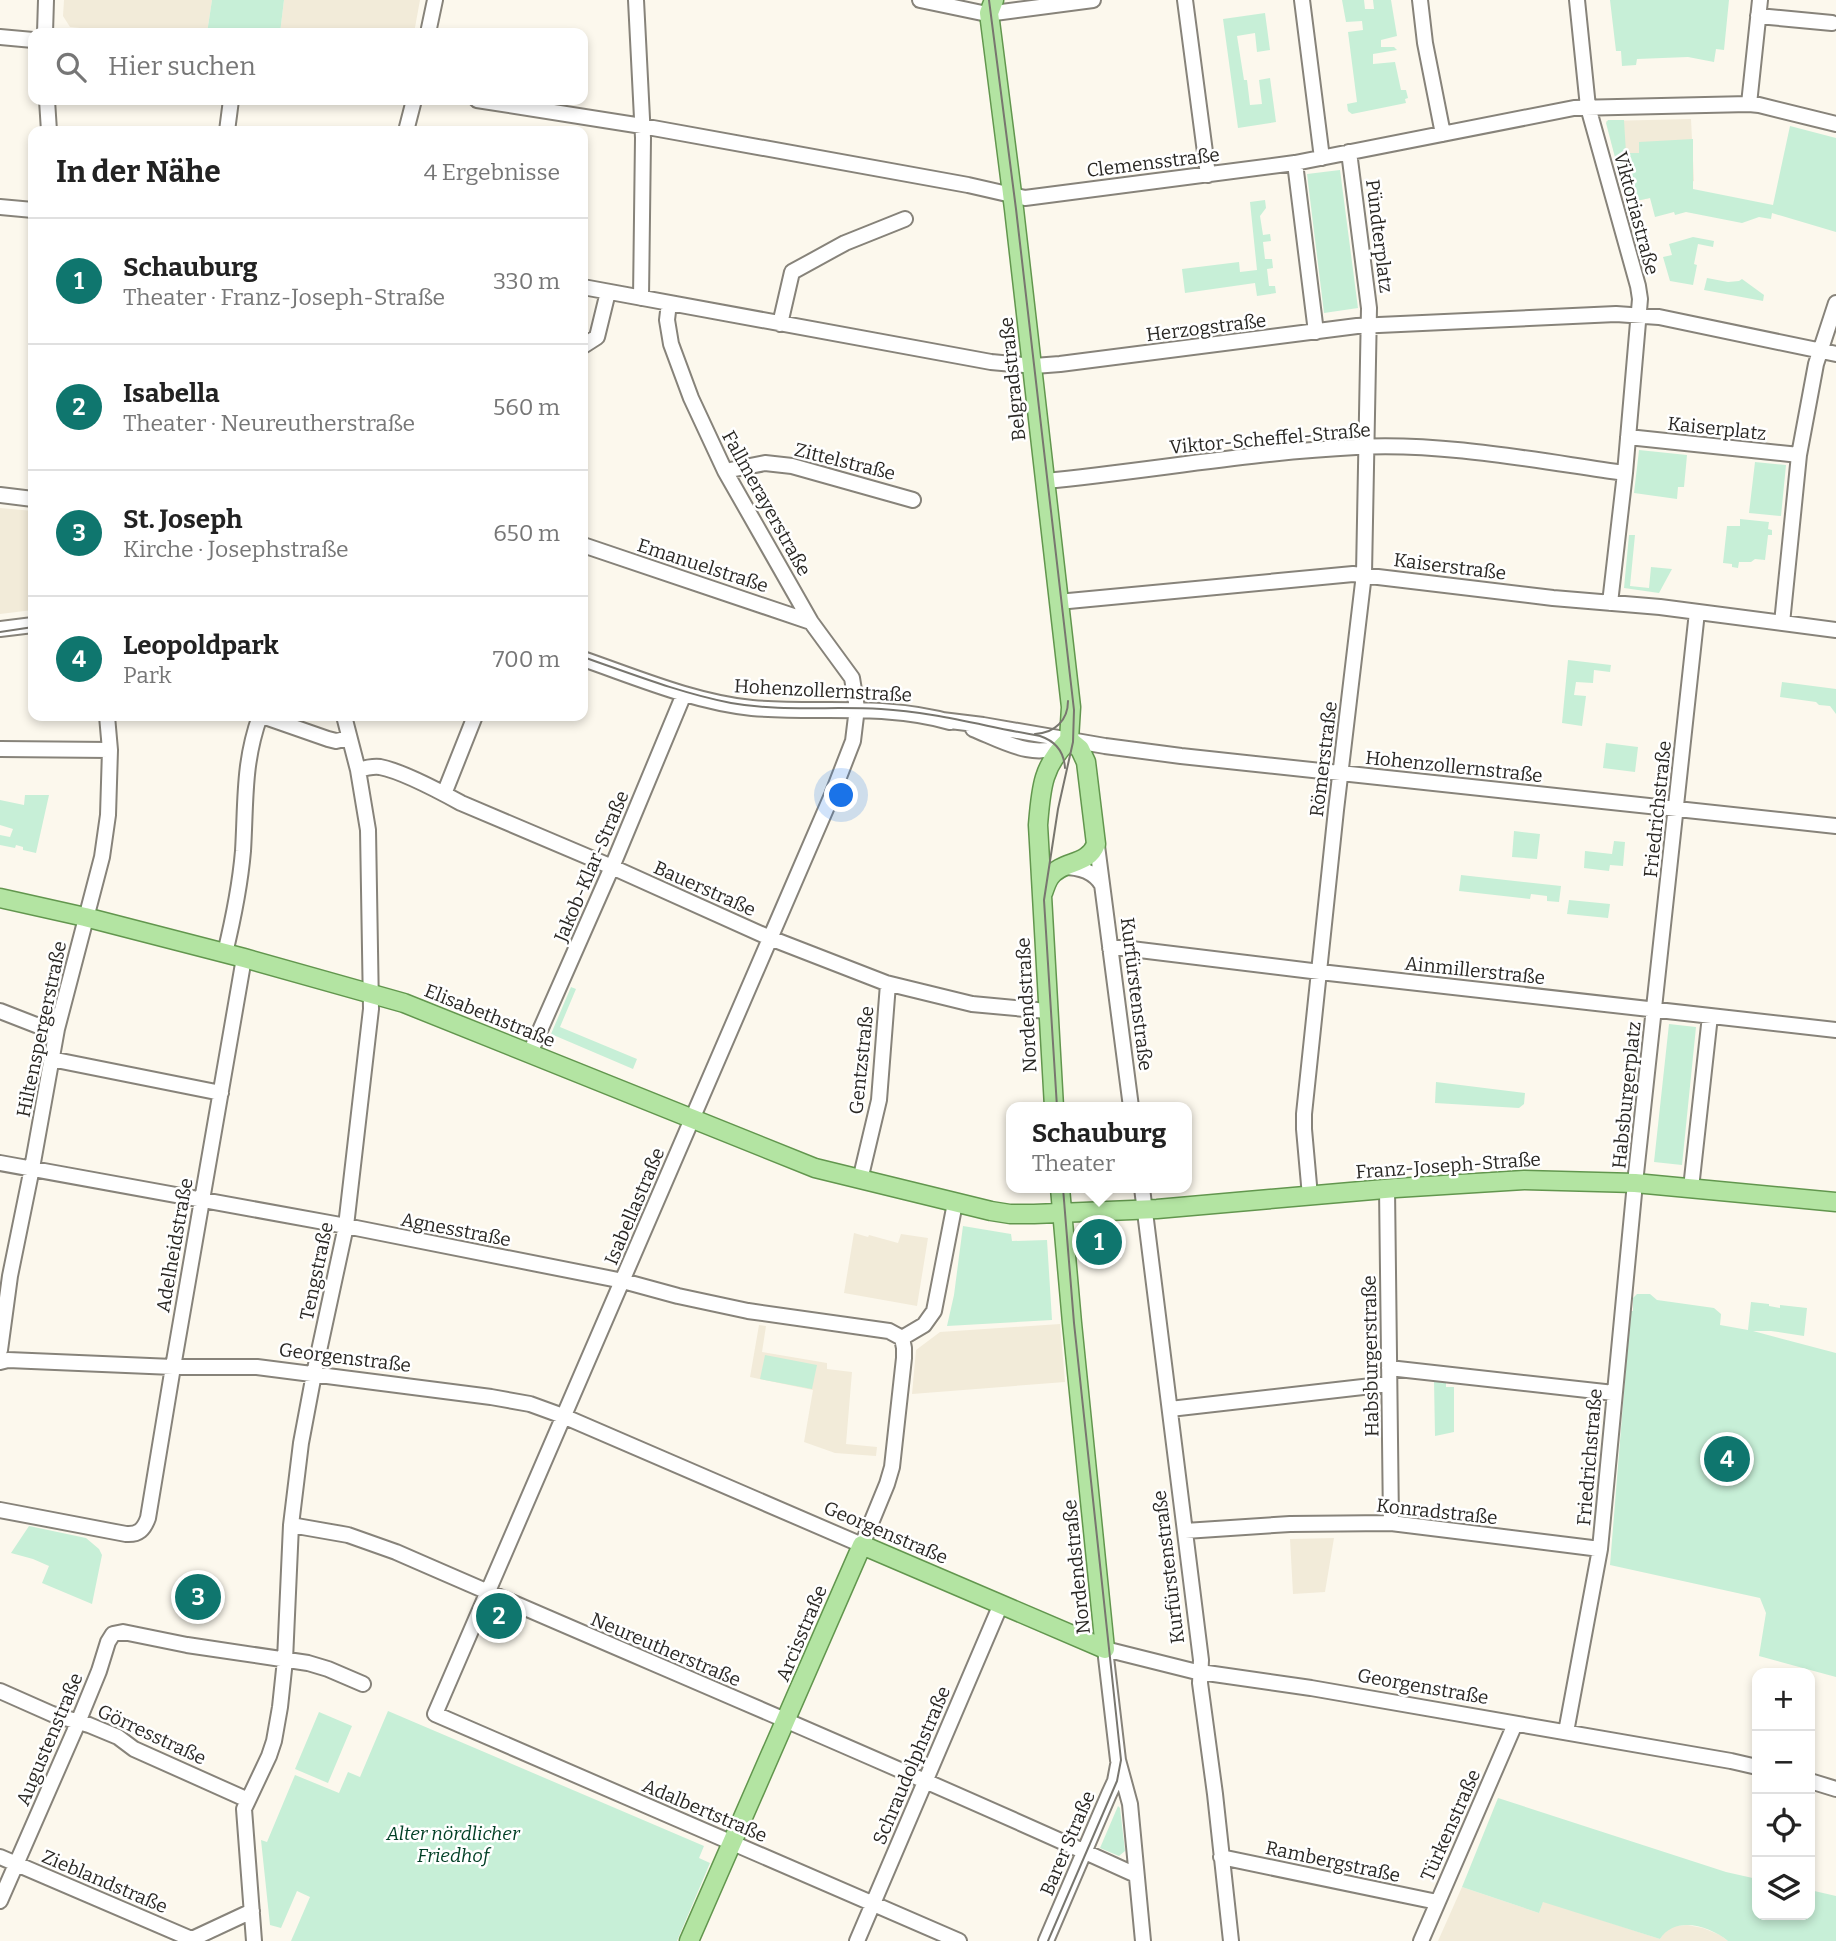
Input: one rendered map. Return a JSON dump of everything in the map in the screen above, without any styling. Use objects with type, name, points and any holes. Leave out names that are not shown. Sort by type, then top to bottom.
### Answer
[{"type":"main road","name":"Belgradstraße","points":[[987,4],[1059,602],[1071,710],[1069,740]]},
{"type":"main road","points":[[1042,900],[1049,879],[1062,867],[1089,855],[1094,850],[1096,838],[1086,762],[1080,749],[1069,740],[1057,752],[1049,766]]},
{"type":"main road","name":"Nordendstraße","points":[[1049,766],[1040,808],[1039,846],[1054,1102]]},
{"type":"main road","points":[[1039,846],[1051,863],[1062,867]]},
{"type":"main road","name":"Elisabethstraße","points":[[0,898],[225,953],[404,1003],[815,1168],[954,1203],[1010,1214],[1062,1213]]},
{"type":"main road","name":"Franz-Joseph-Straße","points":[[1062,1213],[1524,1180],[1635,1183],[1836,1202]]},
{"type":"main road","name":"Nordendstraße","points":[[1060,1193],[1105,1649]]},
{"type":"main road","name":"Georgenstraße","points":[[862,1545],[1105,1649]]},
{"type":"main road","name":"Arcisstraße","points":[[695,1939],[732,1843],[862,1545]]},
{"type":"street","points":[[45,28],[46,0]]},
{"type":"street","points":[[429,28],[435,0]]},
{"type":"street","points":[[636,0],[642,126],[641,298]]},
{"type":"street","points":[[920,0],[987,4],[1093,0]]},
{"type":"street","points":[[1185,0],[1208,175]]},
{"type":"street","points":[[1302,0],[1322,158]]},
{"type":"street","points":[[1420,0],[1425,43],[1443,134]]},
{"type":"street","name":"Viktoriastraße","points":[[1577,0],[1588,107],[1640,299],[1628,438]]},
{"type":"street","points":[[1749,104],[1760,0]]},
{"type":"street","points":[[1758,16],[1832,23]]},
{"type":"street","points":[[0,37],[28,40]]},
{"type":"street","name":"Clemensstraße","points":[[509,105],[642,126],[1025,198],[1296,163],[1574,108],[1749,104],[1836,124]]},
{"type":"street","points":[[47,105],[49,126]]},
{"type":"street","points":[[228,126],[230,105]]},
{"type":"street","points":[[407,126],[413,105]]},
{"type":"street","name":"Pündterplatz","points":[[1349,152],[1364,260],[1369,326]]},
{"type":"street","points":[[1296,163],[1316,332]]},
{"type":"street","points":[[0,207],[28,210]]},
{"type":"street","points":[[780,324],[792,272],[845,243],[905,219]]},
{"type":"street","name":"Herzogstraße","points":[[588,288],[991,362],[1032,366],[1369,326],[1603,314],[1638,314],[1829,352]]},
{"type":"street","points":[[588,343],[597,337],[608,292]]},
{"type":"street","name":"Fallmerayerstraße","points":[[669,303],[667,320],[671,344],[691,398],[725,471],[811,622],[852,678],[857,710]]},
{"type":"street","points":[[1782,623],[1800,456],[1816,364],[1829,352],[1836,303]]},
{"type":"street","name":"Römerstraße","points":[[1310,1196],[1304,1129],[1364,574],[1369,326]]},
{"type":"street","points":[[1610,603],[1628,438]]},
{"type":"street","name":"Kaiserplatz","points":[[1628,438],[1800,456]]},
{"type":"street","name":"Viktor-Scheffel-Straße","points":[[1045,481],[1260,455],[1366,447],[1451,450],[1625,473]]},
{"type":"street","name":"Zittelstraße","points":[[725,471],[765,463],[792,466],[914,500]]},
{"type":"street","points":[[0,495],[28,498]]},
{"type":"street","name":"Emanuelstraße","points":[[588,547],[811,622]]},
{"type":"street","name":"Kaiserstraße","points":[[1059,602],[1364,574],[1507,593],[1836,629]]},
{"type":"street","name":"Friedrichstraße","points":[[1655,1010],[1697,612]]},
{"type":"street","points":[[0,629],[28,626]]},
{"type":"street","name":"Hohenzollernstraße","points":[[588,661],[684,694],[749,708],[903,713],[1104,747],[1836,826]]},
{"type":"street","name":"Jakob-Klar-Straße","points":[[530,1053],[684,694]]},
{"type":"street","name":"Isabellastraße","points":[[435,1714],[832,794],[853,741],[857,710]]},
{"type":"street","name":"Hohenzollernstraße","points":[[943,720],[1035,751],[1052,750],[1069,740]]},
{"type":"street","name":"Hiltenspergerstraße","points":[[0,1350],[5,1275],[32,1168],[57,1029],[102,857],[108,815],[110,750],[107,721]]},
{"type":"street","points":[[225,953],[238,893],[243,853],[247,764],[251,741],[259,721]]},
{"type":"street","points":[[275,721],[328,740],[349,738]]},
{"type":"street","name":"Tengstraße","points":[[254,1941],[243,1816],[274,1741],[280,1707],[285,1660],[291,1525],[314,1374],[345,1226],[369,1022],[369,852],[365,805],[345,721]]},
{"type":"street","points":[[444,794],[473,721]]},
{"type":"street","points":[[0,749],[110,750]]},
{"type":"street","points":[[1035,751],[1043,756],[1049,766]]},
{"type":"street","name":"Bauerstraße","points":[[358,770],[379,767],[770,938],[888,984],[972,1004],[1048,1011]]},
{"type":"street","name":"Kurfürstenstraße","points":[[1096,838],[1130,1102]]},
{"type":"street","points":[[1062,867],[1088,872],[1098,878],[1102,886]]},
{"type":"street","name":"Ainmillerstraße","points":[[1111,948],[1836,1030]]},
{"type":"street","name":"Adelheidstraße","points":[[0,1510],[126,1534],[136,1534],[146,1526],[244,958]]},
{"type":"street","name":"Gentzstraße","points":[[860,1180],[878,1100],[888,984]]},
{"type":"street","name":"Habsburgerplatz","points":[[1635,1183],[1655,1010]]},
{"type":"street","points":[[0,1011],[36,1025],[57,1029]]},
{"type":"street","points":[[1690,1188],[1710,1016]]},
{"type":"street","points":[[51,1059],[221,1093]]},
{"type":"street","name":"Agnesstraße","points":[[0,1163],[345,1226],[623,1281],[748,1311],[889,1331],[902,1338]]},
{"type":"street","name":"Friedrichstraße","points":[[1566,1732],[1600,1549],[1635,1183]]},
{"type":"street","name":"Habsburgerstraße","points":[[1387,1188],[1391,1522]]},
{"type":"street","name":"Kurfürstenstraße","points":[[1142,1193],[1185,1531],[1231,1941]]},
{"type":"street","points":[[902,1338],[924,1325],[934,1311],[954,1203]]},
{"type":"street","name":"Arcisstraße","points":[[862,1545],[892,1467],[904,1352],[902,1338]]},
{"type":"street","name":"Georgenstraße","points":[[0,1362],[8,1360],[173,1367],[257,1367],[530,1404],[862,1545]]},
{"type":"street","points":[[1389,1368],[1614,1393]]},
{"type":"street","points":[[1170,1409],[1389,1384]]},
{"type":"street","name":"Konradstraße","points":[[1185,1531],[1290,1524],[1391,1522],[1600,1549]]},
{"type":"street","name":"Neureutherstraße","points":[[291,1525],[348,1535],[396,1552],[926,1780],[1136,1875]]},
{"type":"street","name":"Schraudolphstraße","points":[[857,1941],[1001,1604]]},
{"type":"street","name":"Augustenstraße","points":[[0,1901],[78,1722],[108,1642],[117,1632],[285,1660]]},
{"type":"street","name":"Georgenstraße","points":[[1105,1649],[1201,1672],[1311,1688],[1752,1767]]},
{"type":"street","name":"Nordendstraße","points":[[1105,1649],[1118,1760],[1130,1804],[1143,1941]]},
{"type":"street","points":[[285,1660],[317,1665],[363,1684]]},
{"type":"street","name":"Görresstraße","points":[[0,1691],[52,1714],[118,1737],[134,1749],[248,1800]]},
{"type":"street","name":"Adalbertstraße","points":[[435,1714],[959,1941]]},
{"type":"street","name":"Türkenstraße","points":[[1420,1941],[1515,1724]]},
{"type":"street","name":"Barer Straße","points":[[1046,1941],[1115,1781],[1118,1760]]},
{"type":"street","points":[[1815,1783],[1836,1789]]},
{"type":"street","name":"Zieblandstraße","points":[[0,1857],[194,1940]]},
{"type":"street","name":"Rambergstraße","points":[[1221,1857],[1437,1902]]},
{"type":"street","points":[[194,1940],[252,1911]]},
{"type":"shaded area","points":[[64,0],[212,0],[208,28],[80,28],[70,27],[63,16]]},
{"type":"shaded area","points":[[284,0],[420,0],[415,28],[281,28]]},
{"type":"shaded area","points":[[1691,119],[1694,181],[1650,198],[1627,203],[1606,121]]},
{"type":"shaded area","points":[[0,508],[28,511],[28,611],[0,614]]},
{"type":"shaded area","points":[[854,1233],[898,1243],[901,1234],[928,1238],[917,1306],[844,1293]]},
{"type":"shaded area","points":[[1060,1324],[1065,1382],[912,1394],[916,1350],[940,1332]]},
{"type":"shaded area","points":[[759,1325],[766,1326],[762,1352],[827,1363],[827,1369],[852,1372],[846,1444],[877,1447],[876,1456],[835,1453],[804,1442],[813,1390],[750,1377]]},
{"type":"shaded area","points":[[1334,1538],[1325,1592],[1293,1594],[1290,1539]]},
{"type":"shaded area","points":[[1462,1887],[1539,1913],[1543,1901],[1660,1939],[1665,1931],[1675,1926],[1687,1925],[1703,1928],[1728,1941],[1438,1941]]},
{"type":"green space","points":[[212,0],[284,0],[281,28],[208,28]]},
{"type":"green space","points":[[1342,0],[1364,0],[1365,9],[1374,9],[1373,0],[1391,0],[1397,36],[1381,40],[1381,47],[1394,47],[1397,50],[1373,54],[1373,64],[1395,62],[1401,90],[1406,90],[1406,103],[1352,114],[1348,111],[1347,104],[1357,102],[1348,32],[1363,30],[1362,21],[1346,22]]},
{"type":"green space","points":[[1610,0],[1729,0],[1724,50],[1716,49],[1714,62],[1688,57],[1637,59],[1636,65],[1622,66],[1621,51],[1616,51]]},
{"type":"green space","points":[[1265,13],[1270,50],[1257,52],[1255,33],[1237,36],[1250,105],[1262,104],[1259,80],[1270,78],[1276,122],[1238,128],[1223,19]]},
{"type":"green space","points":[[1608,120],[1624,120],[1626,153],[1639,153],[1639,142],[1693,139],[1693,189],[1773,205],[1790,126],[1836,138],[1836,232],[1772,213],[1771,219],[1759,217],[1742,223],[1686,212],[1655,217],[1650,198],[1627,203],[1606,123]]},
{"type":"green space","points":[[1340,170],[1358,308],[1324,313],[1307,174]]},
{"type":"green space","points":[[1265,200],[1266,208],[1260,216],[1263,235],[1270,234],[1271,241],[1263,242],[1265,259],[1272,259],[1273,268],[1267,269],[1269,286],[1275,286],[1276,293],[1257,296],[1255,283],[1185,293],[1182,269],[1239,262],[1240,272],[1257,270],[1250,202]]},
{"type":"green space","points":[[1693,237],[1714,241],[1713,247],[1698,244],[1693,285],[1670,281],[1663,257],[1672,255],[1669,244]]},
{"type":"green space","points":[[1707,278],[1728,282],[1742,279],[1764,295],[1763,301],[1704,290]]},
{"type":"green space","points":[[1639,450],[1687,455],[1684,487],[1678,487],[1677,499],[1634,493]]},
{"type":"green space","points":[[1755,462],[1786,465],[1781,516],[1749,513]]},
{"type":"green space","points":[[1740,519],[1769,522],[1768,529],[1772,530],[1772,535],[1768,535],[1765,560],[1739,562],[1738,568],[1723,563],[1727,526],[1740,526]]},
{"type":"green space","points":[[1629,535],[1635,535],[1630,586],[1649,588],[1651,567],[1672,569],[1659,593],[1624,588]]},
{"type":"green space","points":[[1568,660],[1611,665],[1610,672],[1594,670],[1593,683],[1576,682],[1574,695],[1586,696],[1582,726],[1562,723]]},
{"type":"green space","points":[[1782,682],[1836,689],[1836,714],[1830,706],[1780,697]]},
{"type":"green space","points":[[1606,743],[1638,747],[1635,772],[1603,768]]},
{"type":"green space","points":[[25,795],[49,795],[36,853],[16,845],[15,848],[0,845],[0,835],[10,837],[13,829],[0,825],[0,800],[24,805]]},
{"type":"green space","points":[[1514,831],[1540,834],[1537,859],[1512,857]]},
{"type":"green space","points":[[1614,841],[1625,842],[1623,866],[1610,865],[1609,871],[1584,868],[1585,851],[1612,854]]},
{"type":"green space","points":[[1461,875],[1561,886],[1559,902],[1547,901],[1547,896],[1531,894],[1530,899],[1459,891]]},
{"type":"green space","points":[[1569,900],[1610,904],[1608,918],[1567,914]]},
{"type":"green space","points":[[571,987],[576,989],[560,1027],[637,1059],[633,1069],[551,1034]]},
{"type":"green space","points":[[1669,1024],[1696,1027],[1682,1165],[1654,1162]]},
{"type":"green space","points":[[1436,1082],[1525,1093],[1524,1104],[1519,1108],[1435,1103]]},
{"type":"green space","points":[[963,1226],[1011,1234],[1012,1241],[1047,1240],[1052,1320],[947,1326]]},
{"type":"green space","points":[[1637,1294],[1650,1294],[1657,1300],[1714,1308],[1721,1314],[1720,1325],[1748,1330],[1751,1302],[1780,1308],[1780,1305],[1807,1308],[1804,1336],[1753,1331],[1836,1353],[1836,1677],[1815,1671],[1815,1668],[1803,1668],[1759,1656],[1766,1613],[1760,1598],[1610,1565],[1633,1298]]},
{"type":"green space","points":[[765,1355],[817,1365],[812,1389],[760,1379]]},
{"type":"green space","points":[[1434,1380],[1446,1382],[1446,1387],[1454,1387],[1454,1432],[1435,1436]]},
{"type":"green space","points":[[29,1526],[86,1538],[99,1549],[102,1555],[92,1604],[42,1583],[49,1566],[11,1553]]},
{"type":"green space","name":"Alter nördlicher Friedhof","points":[[388,1711],[704,1846],[699,1858],[710,1863],[677,1941],[291,1941],[310,1897],[297,1891],[281,1928],[270,1925],[261,1840],[267,1842],[295,1775],[339,1793],[348,1772],[360,1777]]},
{"type":"green space","points":[[319,1712],[352,1726],[328,1783],[295,1769]]},
{"type":"green space","points":[[1498,1798],[1726,1872],[1752,1878],[1752,1920],[1815,1920],[1815,1891],[1836,1896],[1836,1941],[1728,1941],[1712,1931],[1693,1925],[1674,1927],[1660,1939],[1543,1902],[1539,1913],[1462,1887]]},
{"type":"green space","points":[[1118,1806],[1125,1851],[1119,1856],[1100,1848]]},
{"type":"tram line","points":[[989,0],[1074,710],[1073,742],[1058,809],[1044,900],[1057,1102]]},
{"type":"tram line","points":[[0,632],[28,628]]},
{"type":"tram line","points":[[588,659],[675,689],[731,703],[768,707],[901,711],[941,716],[1040,736],[1058,748],[1065,768]]},
{"type":"tram line","points":[[1035,734],[1049,731],[1059,724],[1066,714],[1068,701]]},
{"type":"tram line","points":[[1048,1941],[1117,1781],[1121,1760],[1074,1323],[1063,1193]]},
{"type":"place","name":"Schauburg","points":[[1099,1242]]},
{"type":"place","name":"Leopoldpark","points":[[1727,1459]]},
{"type":"place","name":"St. Joseph","points":[[198,1597]]},
{"type":"place","name":"Isabella","points":[[499,1616]]}]
